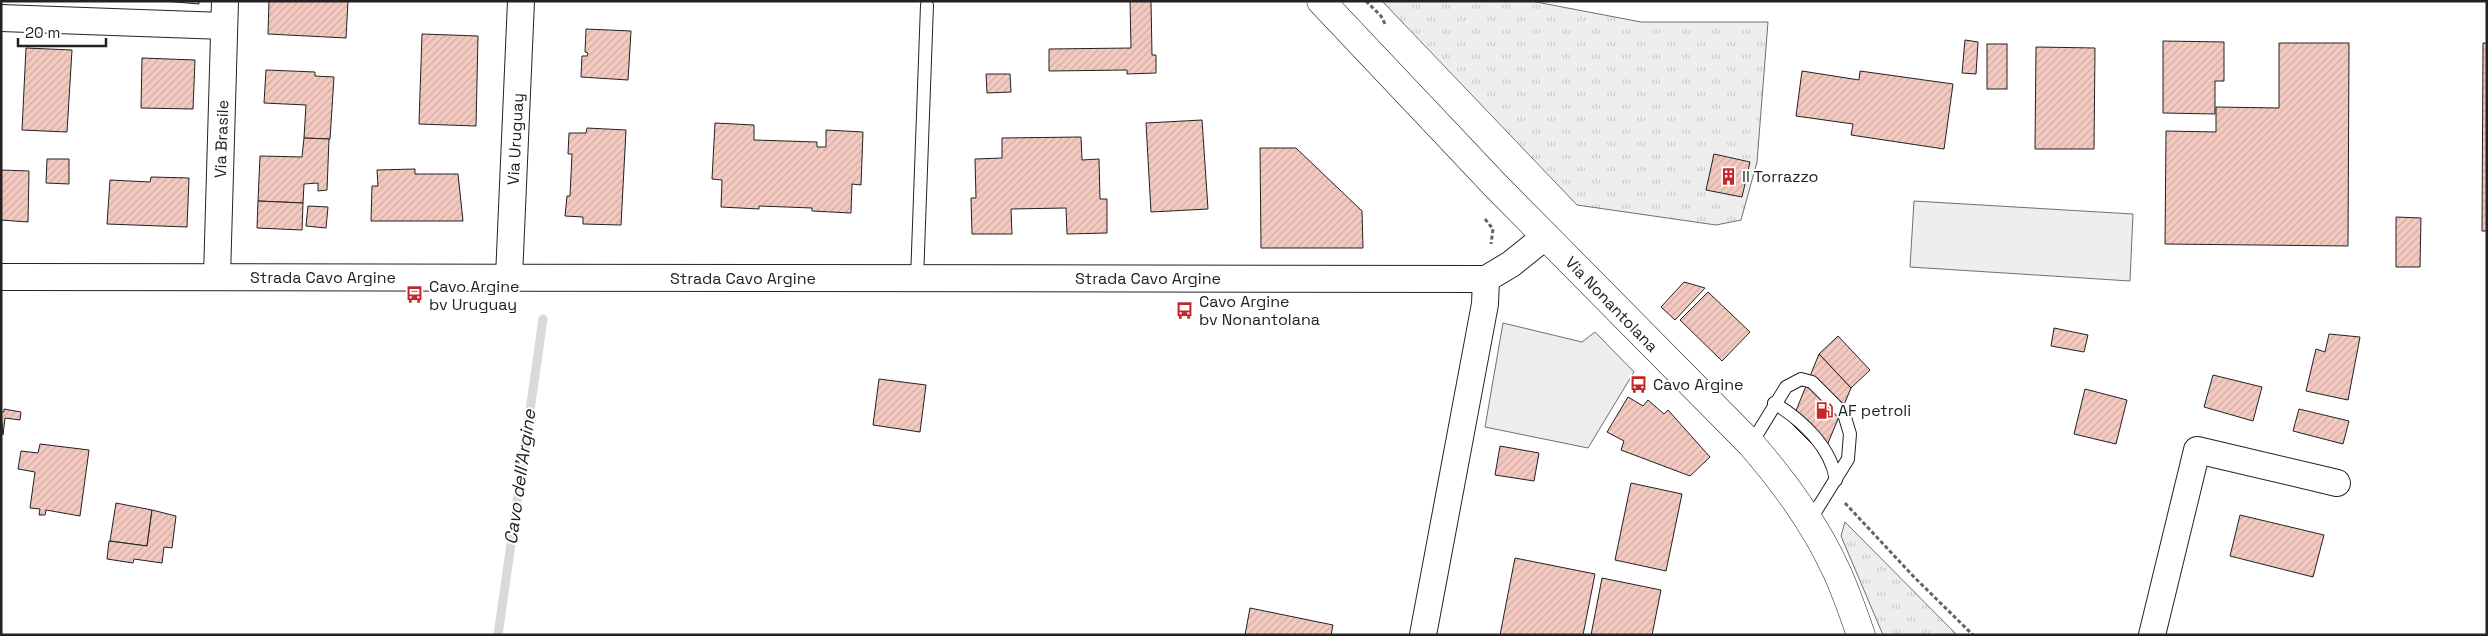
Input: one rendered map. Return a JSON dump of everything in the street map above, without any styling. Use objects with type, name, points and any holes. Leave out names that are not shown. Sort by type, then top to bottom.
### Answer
[{"type":"main road","name":"Via Nonantolana","points":[[1321,1],[1496,186],[1778,474],[1809,522],[1836,570],[1861,635]]},
{"type":"street","name":"Via Uruguay","points":[[509,277],[521,1]]},
{"type":"street","points":[[1,18],[225,13]]},
{"type":"street","name":"Via Brasile","points":[[218,276],[225,13]]},
{"type":"street","points":[[1423,635],[1485,304],[1486,279],[1511,264],[1546,236]]},
{"type":"street","name":"Strada Cavo Argine","points":[[1,277],[1486,279]]},
{"type":"street","points":[[2152,635],[2197,450],[2336,483]]},
{"type":"lane","points":[[917,279],[927,5]]},
{"type":"lane","points":[[1750,444],[1774,403],[1786,387],[1800,379],[1812,382],[1844,414],[1848,421],[1850,444],[1848,459],[1809,522]]},
{"type":"lane","points":[[1774,403],[1790,413],[1825,449],[1834,465],[1836,480]]},
{"type":"green space","points":[[1382,1],[1531,1],[1641,22],[1768,22],[1757,162],[1741,220],[1716,225],[1577,205]]},
{"type":"green space","points":[[1914,201],[2133,214],[2130,281],[1910,267]]},
{"type":"green space","points":[[1845,522],[1957,635],[1883,635],[1841,536]]},
{"type":"shaded area","points":[[1503,323],[1582,342],[1595,332],[1634,372],[1588,448],[1485,427]]},
{"type":"building","points":[[164,1],[199,1],[199,4]]},
{"type":"building","points":[[269,1],[348,1],[346,38],[268,34]]},
{"type":"building","points":[[1130,1],[1151,1],[1152,55],[1156,55],[1156,73],[1127,74],[1127,70],[1049,71],[1049,49],[1131,48]]},
{"type":"building","points":[[586,29],[631,31],[628,80],[581,77],[582,56],[587,56],[588,53],[585,52]]},
{"type":"building","points":[[422,34],[478,36],[476,126],[419,124]]},
{"type":"building","points":[[1965,40],[1978,42],[1976,74],[1962,73]]},
{"type":"building","points":[[2163,41],[2224,42],[2224,81],[2215,81],[2215,114],[2163,113]]},
{"type":"building","points":[[2279,43],[2349,43],[2348,246],[2165,244],[2166,131],[2216,132],[2216,107],[2279,108]]},
{"type":"building","points":[[2483,43],[2487,43],[2487,231],[2482,231]]},
{"type":"building","points":[[1987,44],[2007,44],[2007,89],[1987,89]]},
{"type":"building","points":[[2036,47],[2095,48],[2094,149],[2035,149]]},
{"type":"building","points":[[26,48],[72,50],[67,132],[22,130]]},
{"type":"building","points":[[142,58],[195,60],[193,109],[141,108]]},
{"type":"building","points":[[266,70],[315,72],[315,76],[334,77],[330,139],[304,138],[306,105],[264,103]]},
{"type":"building","points":[[1802,71],[1859,80],[1860,71],[1953,84],[1944,149],[1851,135],[1853,124],[1796,116]]},
{"type":"building","points":[[986,74],[1010,74],[1011,92],[987,93]]},
{"type":"building","points":[[1202,120],[1208,209],[1151,212],[1146,123]]},
{"type":"building","points":[[715,123],[754,125],[754,140],[817,142],[817,147],[826,147],[826,130],[863,132],[861,185],[852,184],[851,213],[812,211],[812,208],[759,206],[759,209],[721,207],[722,180],[712,179]]},
{"type":"building","points":[[587,128],[626,130],[621,225],[583,224],[583,217],[565,216],[567,196],[570,196],[572,154],[568,154],[569,133],[586,133]]},
{"type":"building","points":[[1081,137],[1082,160],[1099,159],[1100,199],[1107,199],[1107,233],[1067,234],[1066,208],[1011,209],[1012,234],[972,234],[971,198],[976,198],[975,159],[1002,158],[1002,138]]},
{"type":"building","points":[[304,138],[329,139],[327,190],[318,191],[318,183],[304,184],[303,203],[258,201],[260,156],[302,157]]},
{"type":"building","points":[[1260,148],[1296,148],[1362,211],[1363,248],[1261,248]]},
{"type":"building","name":"Il Torrazzo","points":[[1714,154],[1750,162],[1742,197],[1706,190]]},
{"type":"building","points":[[47,159],[69,159],[69,184],[46,183]]},
{"type":"building","points":[[415,169],[415,174],[458,174],[463,221],[371,221],[372,186],[378,186],[377,170]]},
{"type":"building","points":[[1,170],[29,171],[28,222],[1,220]]},
{"type":"building","points":[[151,177],[189,178],[187,227],[107,224],[110,180],[150,182]]},
{"type":"building","points":[[258,201],[303,203],[302,230],[257,228]]},
{"type":"building","points":[[308,206],[328,207],[326,228],[306,226]]},
{"type":"building","points":[[2396,217],[2421,218],[2420,267],[2396,267]]},
{"type":"building","points":[[1684,282],[1705,288],[1675,320],[1661,307]]},
{"type":"building","points":[[1708,292],[1750,332],[1722,361],[1680,320]]},
{"type":"building","points":[[2054,328],[2088,335],[2084,352],[2051,346]]},
{"type":"building","points":[[2329,334],[2360,337],[2348,400],[2306,391],[2316,349],[2325,352]]},
{"type":"building","points":[[1838,336],[1870,370],[1851,388],[1819,354]]},
{"type":"building","points":[[1819,354],[1851,388],[1823,455],[1791,423]]},
{"type":"building","points":[[2213,375],[2262,387],[2253,421],[2204,407]]},
{"type":"building","points":[[879,379],[926,385],[920,432],[873,425]]},
{"type":"building","points":[[2085,389],[2127,400],[2116,444],[2074,434]]},
{"type":"building","points":[[1628,397],[1643,406],[1648,400],[1664,414],[1668,410],[1710,457],[1690,476],[1621,450],[1624,441],[1607,432]]},
{"type":"building","points":[[4,409],[21,412],[20,420],[5,418],[3,435],[1,412],[4,412]]},
{"type":"building","points":[[2299,409],[2349,421],[2343,444],[2293,431]]},
{"type":"building","points":[[40,444],[89,450],[80,516],[46,510],[45,515],[39,515],[40,509],[30,508],[35,472],[18,469],[21,451],[38,453]]},
{"type":"building","points":[[1500,446],[1539,453],[1534,481],[1495,475]]},
{"type":"building","points":[[1631,483],[1682,494],[1666,571],[1615,560]]},
{"type":"building","points":[[116,503],[152,510],[147,546],[110,541]]},
{"type":"building","points":[[152,510],[176,516],[172,548],[164,547],[162,563],[134,559],[133,563],[107,559],[109,541],[147,546]]},
{"type":"building","points":[[2240,515],[2324,535],[2313,577],[2230,556]]},
{"type":"building","points":[[1515,558],[1595,574],[1583,635],[1500,635]]},
{"type":"building","points":[[1602,578],[1661,590],[1652,635],[1591,635]]},
{"type":"building","points":[[1250,608],[1333,625],[1331,635],[1245,635]]},
{"type":"waterway","name":"Cavo dell'Argine","points":[[498,635],[543,319]]},
{"type":"place","name":"Il Torrazzo","points":[[1728,176]]},
{"type":"place","name":"Cavo Argine bv Uruguay","points":[[415,295]]},
{"type":"place","name":"Cavo Argine bv Nonantolana","points":[[1185,310]]},
{"type":"place","name":"Cavo Argine","points":[[1639,384]]},
{"type":"place","name":"AF petroli","points":[[1824,410]]}]
